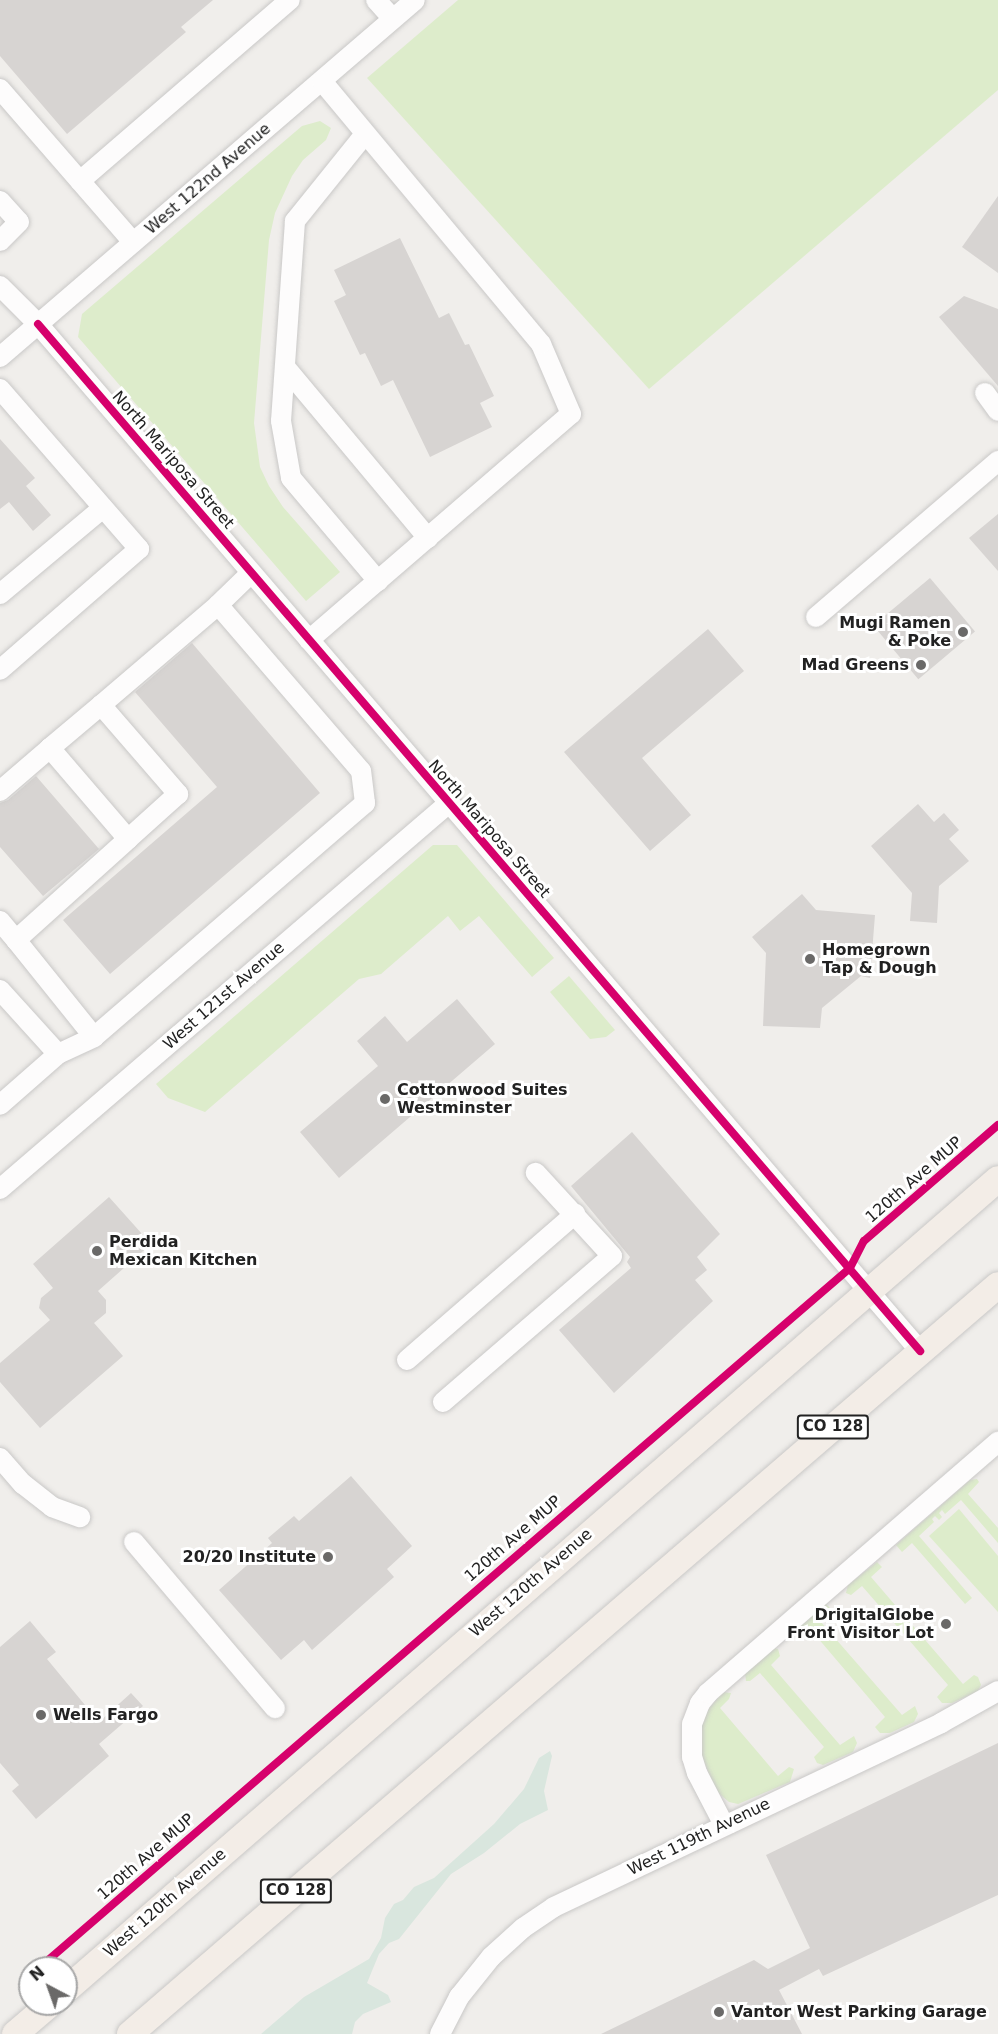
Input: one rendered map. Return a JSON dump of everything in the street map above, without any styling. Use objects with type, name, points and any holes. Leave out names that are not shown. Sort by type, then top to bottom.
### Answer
[{"type":"main road","name":"West 120th Avenue","points":[[78,1980],[868,1289],[998,1179]]},
{"type":"main road","name":"CO 128","points":[[130,2034],[998,1285]]},
{"type":"main road","points":[[15,2034],[36,2016]]},
{"type":"street","points":[[80,181],[290,0]]},
{"type":"street","points":[[376,0],[393,19]]},
{"type":"street","name":"West 122nd Avenue","points":[[0,357],[416,0]]},
{"type":"street","points":[[309,640],[571,414],[542,344],[322,81]]},
{"type":"street","points":[[0,89],[133,242]]},
{"type":"street","points":[[365,134],[295,221],[281,421],[291,478],[378,581]]},
{"type":"street","points":[[0,201],[19,222],[0,241]]},
{"type":"street","name":"North Mariposa Street","points":[[0,286],[38,324],[920,1351]]},
{"type":"street","points":[[285,367],[428,538]]},
{"type":"street","points":[[0,389],[139,549],[0,670]]},
{"type":"street","points":[[985,393],[998,411]]},
{"type":"street","points":[[816,617],[998,461]]},
{"type":"street","points":[[0,594],[104,508]]},
{"type":"street","points":[[0,790],[218,605],[252,573]]},
{"type":"street","points":[[0,1105],[58,1054],[94,1037],[365,803],[361,771],[218,605]]},
{"type":"street","points":[[16,940],[178,794],[101,705]]},
{"type":"street","points":[[50,748],[128,839]]},
{"type":"street","name":"West 121st Avenue","points":[[0,1189],[449,803]]},
{"type":"street","points":[[0,921],[94,1037]]},
{"type":"street","points":[[0,990],[58,1054]]},
{"type":"street","points":[[443,1402],[612,1256],[537,1173]]},
{"type":"street","points":[[407,1360],[575,1214]]},
{"type":"street","points":[[723,1825],[697,1773],[692,1757],[692,1724],[700,1703],[708,1693],[998,1442]]},
{"type":"street","points":[[0,1458],[23,1484],[51,1507],[80,1517]]},
{"type":"street","points":[[134,1542],[275,1708]]},
{"type":"street","name":"West 119th Avenue","points":[[440,2034],[459,1997],[491,1957],[523,1928],[554,1908],[723,1825],[941,1723],[998,1690]]},
{"type":"green space","points":[[458,0],[998,0],[998,90],[649,389],[367,78]]},
{"type":"green space","points":[[320,121],[331,128],[326,140],[303,160],[292,176],[275,213],[269,240],[254,423],[260,467],[269,486],[283,507],[340,572],[306,601],[78,337],[82,314],[302,126]]},
{"type":"green space","points":[[433,845],[457,845],[554,958],[532,977],[479,916],[460,931],[448,916],[381,974],[359,979],[205,1112],[168,1098],[156,1084]]},
{"type":"green space","points":[[569,976],[615,1030],[606,1037],[590,1039],[550,992]]},
{"type":"green space","points":[[977,1479],[979,1482],[968,1494],[998,1528],[998,1543],[961,1500],[945,1514],[942,1510],[939,1513],[942,1517],[939,1520],[935,1516],[932,1519],[934,1522],[919,1536],[972,1598],[965,1604],[912,1543],[902,1552],[896,1545],[970,1480]]},
{"type":"green space","points":[[959,1509],[998,1556],[998,1612],[929,1536]]},
{"type":"green space","points":[[877,1562],[882,1567],[871,1577],[963,1684],[974,1675],[978,1677],[981,1685],[978,1691],[952,1703],[942,1703],[937,1697],[948,1685],[862,1586],[851,1595],[846,1593],[848,1585]]},
{"type":"green space","points":[[826,1604],[832,1610],[821,1622],[902,1715],[915,1706],[918,1714],[914,1722],[890,1733],[880,1733],[875,1727],[885,1717],[811,1630],[801,1638],[796,1637],[796,1630]]},
{"type":"green space","points":[[773,1648],[778,1649],[780,1656],[771,1665],[840,1745],[854,1736],[857,1743],[853,1752],[823,1765],[817,1763],[814,1757],[824,1747],[760,1673],[750,1681],[746,1681],[745,1673]]},
{"type":"green space","points":[[723,1692],[731,1693],[729,1699],[720,1708],[778,1776],[789,1767],[794,1769],[790,1782],[738,1804],[729,1802],[716,1791],[699,1749],[700,1730],[707,1711]]},
{"type":"shaded area","points":[[550,1751],[552,1756],[544,1791],[548,1810],[520,1824],[484,1853],[451,1874],[399,1939],[389,1943],[379,1954],[367,1983],[388,1995],[391,2002],[363,2014],[355,2022],[352,2034],[261,2034],[304,1997],[369,1959],[381,1938],[385,1918],[394,1904],[403,1900],[414,1887],[434,1878],[494,1824],[524,1789],[539,1758]]},
{"type":"building","points":[[0,0],[213,0],[181,27],[186,32],[67,134],[0,56]]},
{"type":"building","points":[[998,196],[998,273],[962,247]]},
{"type":"building","points":[[400,238],[439,318],[449,313],[465,345],[469,344],[494,396],[480,403],[492,427],[430,457],[393,380],[381,386],[365,353],[360,355],[334,301],[346,295],[334,270]]},
{"type":"building","points":[[964,296],[998,309],[998,386],[939,317]]},
{"type":"building","points":[[0,439],[35,478],[26,486],[51,515],[33,531],[9,502],[0,509]]},
{"type":"building","points":[[998,514],[998,571],[969,538]]},
{"type":"building","points":[[930,578],[975,632],[918,679],[873,626]]},
{"type":"building","points":[[708,629],[744,671],[642,758],[691,815],[650,851],[564,752]]},
{"type":"building","points":[[192,643],[320,793],[110,974],[63,920],[217,787],[135,692]]},
{"type":"building","points":[[36,776],[99,849],[43,896],[0,847],[0,803],[8,800]]},
{"type":"building","points":[[918,804],[934,822],[944,813],[959,830],[949,839],[969,861],[939,886],[937,923],[910,921],[912,893],[871,846]]},
{"type":"building","points":[[802,894],[816,910],[875,915],[870,978],[861,976],[822,1008],[820,1028],[763,1026],[766,953],[752,937]]},
{"type":"building","name":"Cottonwood Suites Westminster","points":[[457,999],[495,1044],[339,1178],[300,1132],[378,1066],[357,1041],[385,1016],[407,1042]]},
{"type":"building","points":[[632,1132],[720,1234],[697,1257],[707,1270],[695,1280],[713,1301],[614,1393],[559,1330],[631,1268],[627,1262],[630,1257],[571,1186]]},
{"type":"building","points":[[109,1197],[151,1244],[98,1291],[106,1300],[106,1313],[94,1323],[123,1356],[40,1428],[0,1382],[0,1363],[50,1320],[39,1308],[41,1298],[53,1288],[33,1264]]},
{"type":"building","name":"20/20 Institute","points":[[351,1476],[412,1546],[387,1569],[394,1577],[312,1650],[304,1640],[281,1660],[219,1590],[272,1543],[268,1538],[294,1516],[299,1521]]},
{"type":"building","name":"Wells Fargo","points":[[30,1621],[56,1652],[47,1659],[99,1722],[131,1693],[143,1706],[99,1744],[109,1756],[36,1819],[12,1791],[19,1785],[0,1763],[0,1647]]},
{"type":"building","points":[[998,1743],[998,1895],[823,1976],[819,1969],[779,1990],[802,2034],[601,2034],[754,1960],[768,1969],[810,1948],[766,1855]]},
{"type":"cycle path","points":[[38,324],[920,1351]]},
{"type":"cycle path","name":"120th Ave MUP","points":[[53,1956],[850,1268],[864,1241],[998,1125]]},
{"type":"place","name":"Mugi Ramen & Poke","points":[[963,632]]},
{"type":"place","name":"Mad Greens","points":[[921,665]]},
{"type":"place","name":"Homegrown Tap & Dough","points":[[810,959]]},
{"type":"place","name":"Cottonwood Suites Westminster","points":[[385,1099]]},
{"type":"place","name":"Perdida Mexican Kitchen","points":[[97,1251]]},
{"type":"place","name":"20/20 Institute","points":[[328,1557]]},
{"type":"place","name":"DrigitalGlobe Front Visitor Lot","points":[[946,1624]]},
{"type":"place","name":"Wells Fargo","points":[[41,1715]]},
{"type":"place","name":"Vantor West Parking Garage","points":[[719,2012]]}]
